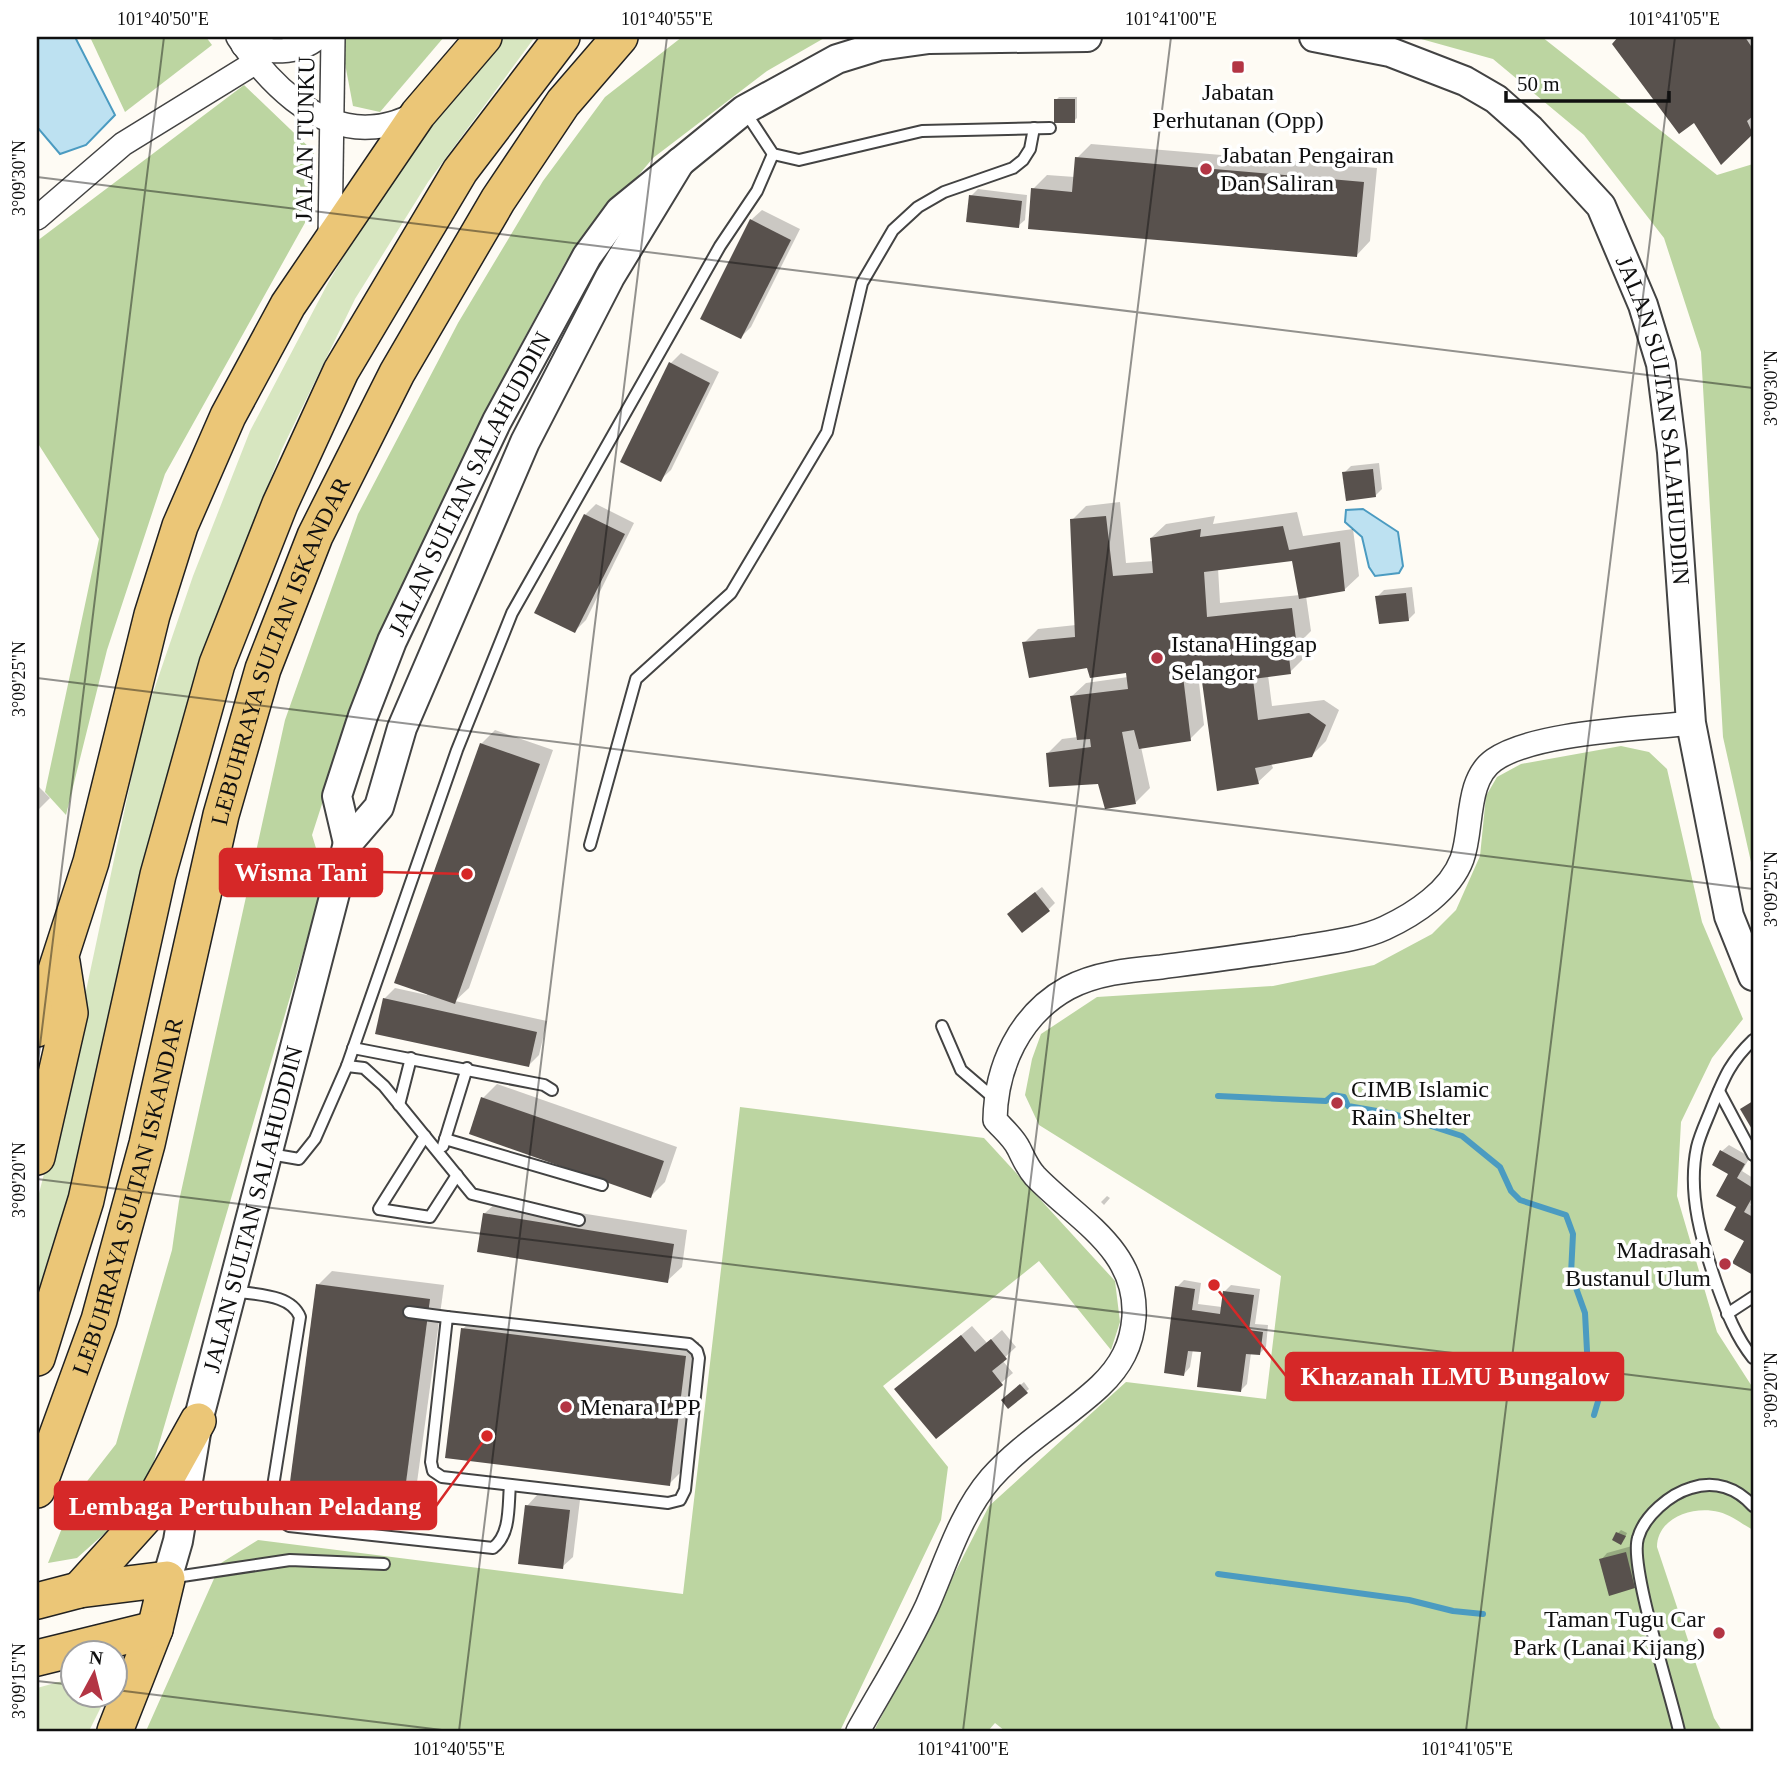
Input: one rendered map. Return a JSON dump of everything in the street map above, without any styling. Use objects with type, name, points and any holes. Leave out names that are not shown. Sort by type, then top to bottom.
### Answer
[{"type":"main road","points":[[37,1029],[49,953],[91,862],[152,615],[180,526],[228,416],[288,305],[418,114],[484,37]]},
{"type":"main road","name":"LEBUHRAYA SULTAN ISKANDAR","points":[[37,1358],[86,1200],[158,875],[217,664],[275,516],[341,371],[406,261],[460,171],[562,37]]},
{"type":"main road","name":"LEBUHRAYA SULTAN ISKANDAR","points":[[37,1490],[99,1321],[147,1144],[220,815],[263,669],[315,536],[397,373],[498,200],[563,103],[620,37]]},
{"type":"main road","points":[[37,1157],[70,1013],[49,953]]},
{"type":"main road","points":[[55,1596],[144,1518],[198,1421]]},
{"type":"main road","points":[[55,1596],[167,1579],[155,1629],[114,1731]]},
{"type":"main road","points":[[38,1658],[155,1629]]},
{"type":"street","points":[[37,218],[124,144],[245,48],[276,52],[303,47],[318,37]]},
{"type":"street","name":"JALAN TUNKU","points":[[330,243],[333,37]]},
{"type":"street","name":"JALAN SULTAN SALAHUDDIN","points":[[348,843],[337,796],[363,716],[392,641],[497,421],[587,256],[620,211],[744,110],[837,59],[879,46],[929,39],[1087,37]]},
{"type":"street","name":"JALAN SULTAN SALAHUDDIN","points":[[1314,37],[1390,51],[1441,70],[1496,99],[1557,156],[1601,206],[1643,305],[1661,364],[1672,452],[1691,723],[1728,916],[1753,976]]},
{"type":"street","points":[[245,48],[300,103],[331,123],[372,127],[418,114]]},
{"type":"street","name":"JALAN SULTAN SALAHUDDIN","points":[[167,1579],[177,1541],[198,1421],[270,1154],[348,843],[379,807],[402,728],[525,442],[611,276],[680,162]]},
{"type":"street","points":[[858,1731],[926,1607],[960,1527],[991,1479],[1101,1386],[1128,1352],[1133,1331],[1135,1298],[1131,1280],[1119,1256],[1100,1233],[1079,1217],[1023,1161],[1019,1148],[995,1120],[1005,1056],[1028,1021],[1068,988],[1111,973],[1330,943],[1383,929],[1422,908],[1448,882],[1462,859],[1479,779],[1493,760],[1528,746],[1691,723]]},
{"type":"lane","points":[[744,110],[773,154],[799,160],[922,131],[1050,128]]},
{"type":"lane","points":[[590,845],[636,679],[731,593],[827,432],[862,283],[893,230],[918,208],[944,192],[1013,168],[1023,160],[1030,149],[1034,128]]},
{"type":"lane","points":[[270,1154],[299,1159],[315,1139],[347,1066],[457,750],[512,612],[720,246],[757,191],[773,154]]},
{"type":"lane","points":[[942,1026],[961,1070],[996,1100]]},
{"type":"lane","points":[[1753,1040],[1731,1061],[1697,1146],[1693,1192],[1707,1257],[1727,1314],[1741,1343],[1753,1358]]},
{"type":"lane","points":[[353,1048],[467,1068],[544,1085],[552,1090]]},
{"type":"lane","points":[[399,1105],[411,1058]]},
{"type":"lane","points":[[347,1066],[364,1068],[399,1105],[472,1194],[579,1220]]},
{"type":"lane","points":[[441,1155],[467,1068]]},
{"type":"lane","points":[[1719,1091],[1753,1155]]},
{"type":"lane","points":[[425,1136],[379,1209],[430,1217],[457,1175]]},
{"type":"lane","points":[[445,1139],[602,1185]]},
{"type":"lane","points":[[233,1291],[288,1301],[296,1307],[300,1317],[271,1499],[273,1511],[280,1520],[289,1526],[493,1548],[502,1540],[506,1527],[510,1485]]},
{"type":"lane","points":[[1727,1314],[1753,1297]]},
{"type":"lane","points":[[409,1312],[689,1345],[697,1351],[699,1358],[685,1490],[680,1500],[668,1503],[510,1485],[442,1477],[433,1471],[431,1462],[447,1317]]},
{"type":"lane","points":[[1679,1731],[1639,1574],[1638,1538],[1646,1521],[1658,1509],[1685,1490],[1702,1484],[1726,1486],[1742,1494],[1753,1506]]},
{"type":"lane","points":[[167,1579],[290,1560],[384,1564]]},
{"type":"green space","points":[[90,37],[206,37],[212,45],[125,112]]},
{"type":"green space","points":[[344,37],[444,37],[380,112],[353,106],[343,53]]},
{"type":"green space","points":[[504,37],[535,37],[428,182],[355,299],[282,449],[227,592],[181,727],[61,1236],[37,1303],[37,1201],[61,1108],[144,719],[193,576],[250,431],[328,283],[402,159]]},
{"type":"green space","points":[[682,37],[826,37],[767,71],[653,158],[566,261],[499,385],[352,711],[312,835],[325,878],[149,1478],[132,1509],[77,1558],[48,1563],[74,1498],[116,1444],[172,1250],[179,1201],[285,720],[358,514],[458,323],[543,181],[605,97]]},
{"type":"green space","points":[[1414,37],[1542,37],[1717,175],[1753,164],[1753,871],[1723,737],[1701,352],[1664,238],[1584,135],[1493,59]]},
{"type":"green space","points":[[244,85],[314,152],[311,212],[165,474],[107,650],[66,815],[45,792],[99,539],[37,442],[37,241]]},
{"type":"green space","points":[[1621,746],[1649,752],[1667,769],[1702,922],[1743,1019],[1712,1058],[1681,1122],[1677,1196],[1717,1332],[1753,1388],[1753,1530],[1723,1513],[1698,1510],[1670,1521],[1663,1528],[1657,1547],[1714,1718],[1722,1731],[1005,1731],[995,1723],[988,1731],[874,1731],[989,1506],[1126,1382],[1266,1399],[1281,1276],[1039,1125],[1025,1095],[1032,1059],[1041,1034],[1097,997],[1273,986],[1374,965],[1432,934],[1456,910],[1480,856],[1486,796],[1497,777],[1521,764]]},
{"type":"green space","points":[[740,1107],[984,1138],[1115,1281],[1120,1322],[1111,1350],[1039,1261],[883,1386],[948,1467],[941,1520],[840,1731],[146,1731],[221,1563],[258,1540],[683,1594]]},
{"type":"green space","points":[[60,1682],[60,1708],[100,1708],[89,1731],[37,1731],[37,1688]]},
{"type":"water","points":[[37,37],[75,37],[115,115],[86,145],[60,154],[37,127]]},
{"type":"water","points":[[1363,509],[1398,532],[1403,566],[1399,573],[1375,576],[1369,567],[1362,537],[1345,522],[1346,510]]},
{"type":"building","points":[[1618,37],[1745,37],[1753,49],[1753,116],[1747,121],[1753,134],[1721,165],[1694,123],[1679,134],[1612,44]]},
{"type":"building","points":[[1054,99],[1075,99],[1075,123],[1054,123]]},
{"type":"building","points":[[1075,157],[1364,182],[1357,257],[1028,229],[1031,188],[1072,192]]},
{"type":"building","points":[[969,195],[1022,201],[1019,228],[966,222]]},
{"type":"building","points":[[750,219],[791,240],[741,339],[700,319]]},
{"type":"building","points":[[669,362],[710,383],[661,482],[620,462]]},
{"type":"building","points":[[1373,469],[1376,497],[1346,501],[1342,472]]},
{"type":"building","points":[[584,514],[625,534],[575,633],[534,613]]},
{"type":"building","name":"Istana Hinggap Selangor","points":[[1106,516],[1113,576],[1153,573],[1150,538],[1201,529],[1200,537],[1283,526],[1289,550],[1340,542],[1345,591],[1299,599],[1292,561],[1204,572],[1207,617],[1292,608],[1297,647],[1288,648],[1291,674],[1253,679],[1258,720],[1309,713],[1326,725],[1312,757],[1255,768],[1259,784],[1217,791],[1200,667],[1182,668],[1191,741],[1139,749],[1134,730],[1122,732],[1136,804],[1105,809],[1098,784],[1049,787],[1046,753],[1091,747],[1090,739],[1077,740],[1070,696],[1128,689],[1126,673],[1090,678],[1087,668],[1029,678],[1022,642],[1075,637],[1070,519]]},
{"type":"building","points":[[1406,593],[1409,621],[1379,624],[1375,596]]},
{"type":"building","points":[[480,743],[540,764],[455,1004],[394,983]]},
{"type":"building","points":[[1035,892],[1050,911],[1022,933],[1007,914]]},
{"type":"building","points":[[383,998],[537,1032],[529,1067],[375,1034]]},
{"type":"building","points":[[481,1097],[664,1161],[651,1198],[469,1134]]},
{"type":"building","name":"CIMB Islamic Rain Shelter","points":[[1333,1097],[1343,1099],[1342,1109],[1331,1107]]},
{"type":"building","points":[[1753,1101],[1753,1131],[1740,1109]]},
{"type":"building","points":[[1720,1150],[1745,1164],[1737,1178],[1753,1188],[1753,1196],[1744,1212],[1753,1217],[1753,1275],[1732,1263],[1744,1241],[1724,1230],[1736,1207],[1716,1196],[1728,1174],[1712,1165]]},
{"type":"building","points":[[483,1213],[674,1244],[668,1283],[477,1252]]},
{"type":"building","points":[[316,1284],[430,1299],[402,1513],[288,1497]]},
{"type":"building","points":[[1175,1286],[1195,1289],[1192,1310],[1220,1314],[1223,1291],[1254,1295],[1249,1330],[1263,1332],[1260,1355],[1246,1354],[1241,1392],[1197,1387],[1201,1352],[1188,1351],[1184,1376],[1164,1373]]},
{"type":"building","name":"Menara LPP","points":[[461,1328],[686,1356],[670,1486],[445,1458]]},
{"type":"building","points":[[961,1335],[975,1352],[991,1339],[1007,1359],[992,1371],[1003,1385],[936,1439],[894,1389]]},
{"type":"building","points":[[1020,1384],[1028,1393],[1008,1409],[1001,1400]]},
{"type":"building","points":[[525,1505],[570,1510],[563,1569],[518,1564]]},
{"type":"building","points":[[1616,1532],[1626,1536],[1621,1545],[1612,1540]]},
{"type":"building","points":[[1626,1552],[1635,1588],[1609,1596],[1599,1559]]},
{"type":"waterway","points":[[1218,1096],[1326,1101],[1333,1095],[1344,1097],[1348,1106],[1394,1114],[1462,1136],[1500,1167],[1511,1191],[1520,1200],[1566,1215],[1573,1234],[1571,1274],[1585,1313],[1588,1370]]},
{"type":"waterway","points":[[1587,1377],[1599,1398],[1594,1415]]},
{"type":"waterway","points":[[1218,1574],[1409,1600],[1453,1611],[1483,1614]]},
{"type":"place","name":"Jabatan Perhutanan (Opp)","points":[[1238,67]]},
{"type":"place","name":"Jabatan Pengairan Dan Saliran","points":[[1206,169]]},
{"type":"place","name":"Istana Hinggap Selangor","points":[[1157,658]]},
{"type":"place","name":"Wisma Tani","points":[[467,874]]},
{"type":"place","name":"CIMB Islamic Rain Shelter","points":[[1337,1103]]},
{"type":"place","name":"Madrasah Bustanul Ulum","points":[[1725,1264]]},
{"type":"place","name":"Khazanah ILMU Bungalow","points":[[1214,1285]]},
{"type":"place","name":"Menara LPP","points":[[566,1407]]},
{"type":"place","name":"Lembaga Pertubuhan Peladang","points":[[487,1436]]},
{"type":"place","name":"Taman Tugu Car Park (Lanai Kijang)","points":[[1719,1633]]}]
